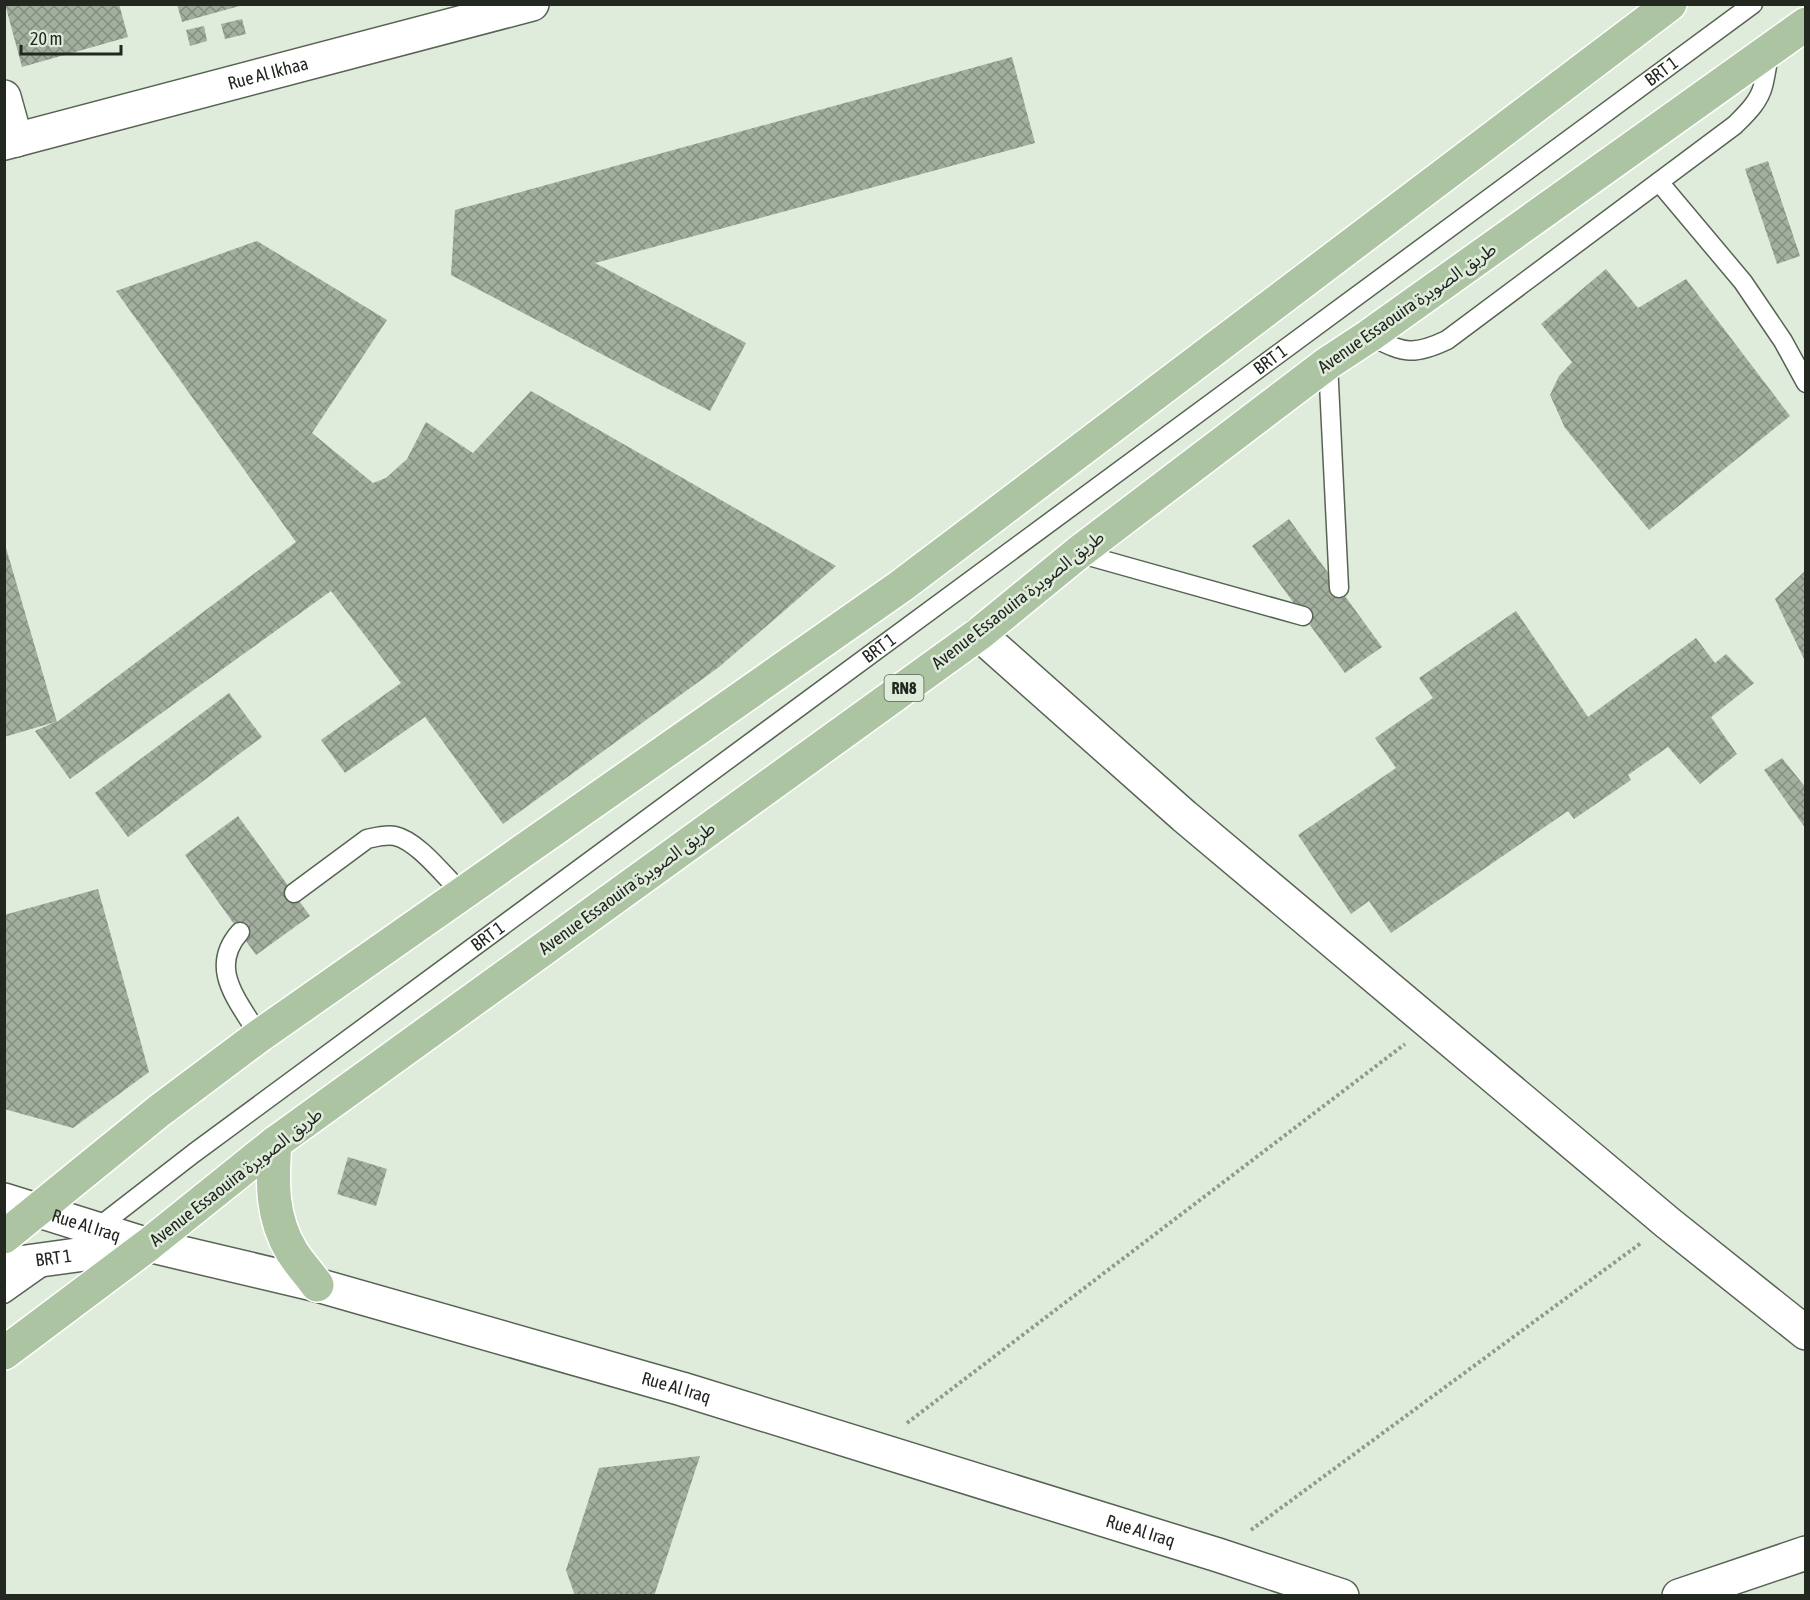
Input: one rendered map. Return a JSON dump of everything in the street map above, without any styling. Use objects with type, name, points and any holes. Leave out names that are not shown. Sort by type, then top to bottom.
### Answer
[{"type":"main road","points":[[4,1237],[159,1112],[259,1036],[902,586],[1670,4]]},
{"type":"main road","name":"Avenue Essaouira طريق الصويرة","points":[[4,1353],[148,1245],[275,1143],[980,633],[1078,553],[1328,363],[1806,24]]},
{"type":"main road","points":[[275,1143],[272,1183],[278,1224],[292,1252],[317,1285]]},
{"type":"street","name":"Rue Al Ikhaa","points":[[10,141],[532,4]]},
{"type":"street","points":[[4,97],[10,141]]},
{"type":"street","points":[[980,633],[1184,816],[1668,1223],[1806,1333]]},
{"type":"street","name":"Rue Al Iraq","points":[[4,1200],[148,1245],[317,1285],[682,1389],[1218,1555],[1342,1596]]},
{"type":"street","points":[[4,1265],[148,1245]]},
{"type":"street","points":[[1679,1596],[1806,1553]]},
{"type":"lane","name":"BRT 1","points":[[4,1294],[95,1230],[213,1139],[1753,4]]},
{"type":"lane","points":[[1369,336],[1399,350],[1410,352],[1448,340],[1747,113],[1763,86],[1770,49]]},
{"type":"lane","points":[[1659,182],[1743,282],[1784,341],[1806,383]]},
{"type":"lane","points":[[1328,363],[1339,588]]},
{"type":"lane","points":[[1078,553],[1303,616]]},
{"type":"lane","points":[[294,893],[367,839],[394,836],[408,842],[462,893]]},
{"type":"lane","points":[[240,932],[231,943],[224,969],[228,982],[259,1036]]},
{"type":"path","points":[[873,1448],[1431,1024]]},
{"type":"path","points":[[1218,1555],[1668,1223]]},
{"type":"building","points":[[5,4],[119,4],[128,37],[22,67]]},
{"type":"building","points":[[177,4],[242,4],[243,5],[182,22]]},
{"type":"building","points":[[242,19],[246,34],[225,39],[221,24]]},
{"type":"building","points":[[204,26],[207,41],[190,46],[186,30]]},
{"type":"building","points":[[1012,57],[1035,143],[595,263],[746,343],[710,411],[451,275],[455,210]]},
{"type":"building","points":[[1768,161],[1800,256],[1777,264],[1745,169]]},
{"type":"building","points":[[257,241],[387,320],[312,433],[373,483],[386,478],[407,459],[426,422],[473,453],[531,391],[836,566],[719,667],[503,824],[425,717],[345,773],[321,740],[401,683],[331,591],[70,779],[35,731],[55,722],[4,737],[4,541],[57,722],[296,542],[116,291]]},
{"type":"building","points":[[1606,269],[1638,308],[1686,279],[1790,416],[1649,530],[1565,428],[1550,395],[1559,376],[1572,362],[1541,324]]},
{"type":"building","points":[[1289,519],[1382,647],[1345,673],[1252,546]]},
{"type":"building","points":[[1806,570],[1806,663],[1775,599]]},
{"type":"building","points":[[1516,611],[1588,717],[1696,638],[1715,663],[1726,654],[1754,683],[1711,717],[1737,754],[1700,784],[1668,747],[1628,775],[1631,780],[1574,819],[1568,811],[1391,933],[1369,901],[1351,914],[1298,835],[1396,768],[1375,738],[1433,698],[1419,678]]},
{"type":"building","points":[[229,693],[262,737],[128,837],[95,793]]},
{"type":"building","points":[[1782,758],[1806,788],[1806,829],[1764,770]]},
{"type":"building","points":[[238,816],[310,916],[256,955],[185,855]]},
{"type":"building","points":[[98,889],[149,1072],[73,1128],[4,1109],[4,915]]},
{"type":"building","points":[[348,1157],[387,1169],[376,1206],[337,1194]]},
{"type":"building","points":[[700,1456],[654,1596],[575,1596],[566,1570],[599,1468]]}]
